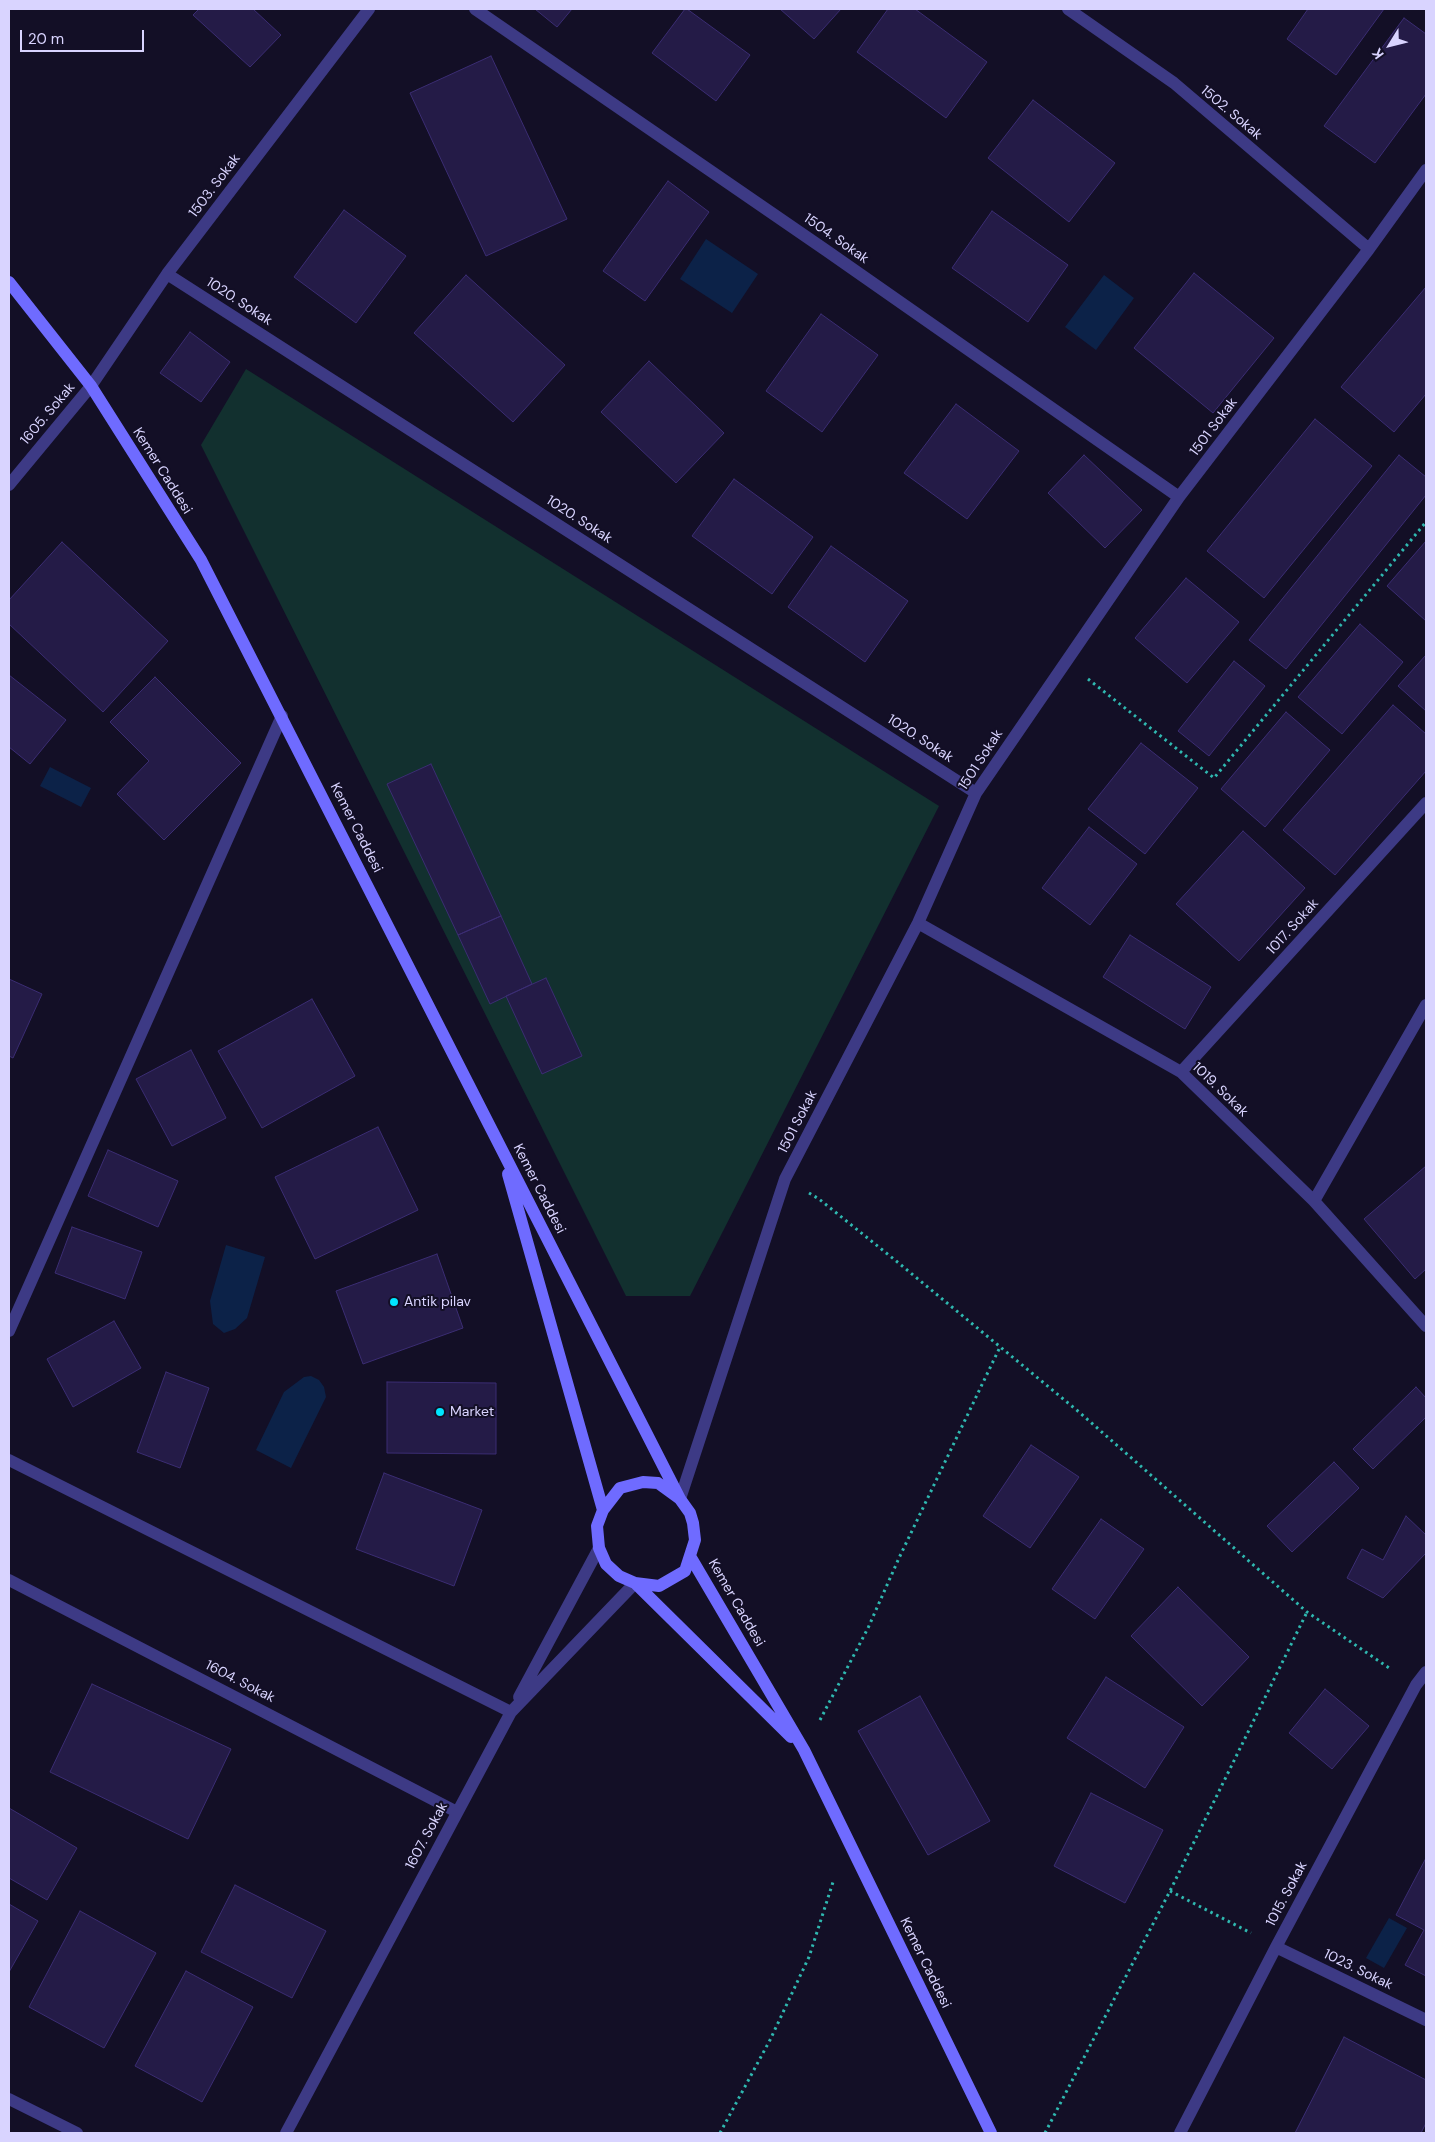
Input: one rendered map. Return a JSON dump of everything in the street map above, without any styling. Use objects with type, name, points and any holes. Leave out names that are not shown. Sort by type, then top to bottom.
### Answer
[{"type":"street","name":"1503. Sokak","points":[[91,386],[167,274],[369,9]]},
{"type":"street","name":"1504. Sokak","points":[[474,9],[827,250],[1179,497]]},
{"type":"street","name":"1502. Sokak","points":[[1068,9],[1174,84],[1368,249]]},
{"type":"street","name":"1501 Sokak","points":[[680,1499],[785,1179],[918,923],[976,793],[1179,497],[1426,170]]},
{"type":"street","name":"1020. Sokak","points":[[167,274],[976,793]]},
{"type":"street","name":"Kemer Caddesi","points":[[9,282],[91,386],[201,560],[680,1499],[690,1513],[695,1540],[690,1556],[804,1750],[991,2133]]},
{"type":"street","name":"1605. Sokak","points":[[9,485],[91,386]]},
{"type":"street","points":[[9,1331],[282,716]]},
{"type":"street","name":"1017. Sokak","points":[[1181,1072],[1426,803]]},
{"type":"street","name":"1019. Sokak","points":[[918,923],[1181,1072],[1314,1201],[1426,1326]]},
{"type":"street","points":[[1314,1201],[1426,1005]]},
{"type":"street","points":[[500,1145],[603,1510]]},
{"type":"street","points":[[9,1460],[511,1712],[598,1548]]},
{"type":"street","points":[[680,1499],[658,1482],[643,1482],[620,1488],[603,1510],[597,1526],[598,1548],[606,1564],[619,1576],[635,1583],[659,1586],[685,1571],[690,1556]]},
{"type":"street","name":"1604. Sokak","points":[[9,1580],[457,1812]]},
{"type":"street","points":[[635,1583],[804,1750]]},
{"type":"street","name":"1607. Sokak","points":[[286,2133],[511,1712],[635,1583]]},
{"type":"street","name":"1015. Sokak","points":[[1180,2133],[1276,1946],[1416,1685],[1426,1672]]},
{"type":"street","name":"1023. Sokak","points":[[1276,1946],[1426,2020]]},
{"type":"street","points":[[9,2099],[77,2133]]},
{"type":"path","points":[[1065,662],[1214,778],[1426,522]]},
{"type":"path","points":[[785,1179],[819,1199],[1079,1412],[1307,1612],[1416,1685]]},
{"type":"path","points":[[804,1750],[868,1628],[899,1558],[1000,1348]]},
{"type":"path","points":[[1045,2133],[1170,1891],[1307,1612]]},
{"type":"path","points":[[720,2133],[770,2040],[809,1957],[847,1839]]},
{"type":"path","points":[[1170,1891],[1276,1946]]},
{"type":"green space","points":[[246,369],[939,806],[690,1296],[626,1296],[201,445]]},
{"type":"water","points":[[706,239],[758,274],[732,313],[680,279]]},
{"type":"water","points":[[1104,275],[1134,298],[1096,350],[1065,327]]},
{"type":"water","points":[[50,767],[91,788],[81,807],[40,786]]},
{"type":"water","points":[[226,1245],[265,1257],[247,1318],[235,1329],[224,1333],[213,1324],[210,1301]]},
{"type":"water","points":[[311,1376],[319,1380],[324,1387],[326,1397],[291,1468],[256,1450],[284,1392],[304,1377]]},
{"type":"water","points":[[1389,1918],[1407,1928],[1384,1968],[1366,1958]]},
{"type":"building","points":[[199,9],[253,9],[281,35],[250,67],[193,15]]},
{"type":"building","points":[[535,9],[572,9],[557,27]]},
{"type":"building","points":[[685,9],[750,55],[716,101],[652,53]]},
{"type":"building","points":[[780,9],[841,9],[814,39]]},
{"type":"building","points":[[888,9],[915,9],[987,62],[946,118],[857,52]]},
{"type":"building","points":[[1308,9],[1384,9],[1336,75],[1287,39]]},
{"type":"building","points":[[1404,18],[1426,34],[1426,94],[1375,163],[1324,126]]},
{"type":"building","points":[[491,56],[567,219],[486,256],[410,93]]},
{"type":"building","points":[[1033,100],[1115,163],[1069,222],[988,158]]},
{"type":"building","points":[[668,181],[709,212],[645,301],[603,271]]},
{"type":"building","points":[[344,210],[406,256],[356,323],[294,277]]},
{"type":"building","points":[[992,211],[1068,265],[1028,322],[952,268]]},
{"type":"building","points":[[1194,273],[1274,338],[1213,413],[1134,348]]},
{"type":"building","points":[[466,275],[565,365],[513,422],[414,333]]},
{"type":"building","points":[[1426,287],[1426,394],[1394,432],[1341,387]]},
{"type":"building","points":[[821,314],[878,355],[822,432],[766,391]]},
{"type":"building","points":[[190,332],[230,362],[201,402],[160,373]]},
{"type":"building","points":[[649,361],[724,433],[676,483],[601,412]]},
{"type":"building","points":[[956,404],[1019,451],[967,519],[904,473]]},
{"type":"building","points":[[1315,419],[1372,466],[1264,598],[1207,551]]},
{"type":"building","points":[[1084,455],[1142,510],[1105,548],[1048,493]]},
{"type":"building","points":[[1399,455],[1426,477],[1426,495],[1286,669],[1249,640]]},
{"type":"building","points":[[734,479],[813,537],[772,594],[692,536]]},
{"type":"building","points":[[1426,541],[1426,621],[1387,586]]},
{"type":"building","points":[[62,542],[168,641],[103,712],[9,624],[9,600]]},
{"type":"building","points":[[831,546],[908,601],[865,662],[788,607]]},
{"type":"building","points":[[1186,578],[1239,622],[1187,683],[1135,638]]},
{"type":"building","points":[[1360,624],[1403,662],[1342,734],[1298,697]]},
{"type":"building","points":[[1426,655],[1426,711],[1398,686]]},
{"type":"building","points":[[1234,661],[1265,686],[1209,756],[1178,731]]},
{"type":"building","points":[[9,675],[66,720],[30,764],[9,747]]},
{"type":"building","points":[[155,677],[241,763],[164,840],[117,794],[149,761],[110,722]]},
{"type":"building","points":[[1393,705],[1426,734],[1426,771],[1335,875],[1283,830]]},
{"type":"building","points":[[1286,712],[1330,750],[1265,827],[1221,789]]},
{"type":"building","points":[[1141,743],[1198,788],[1145,854],[1088,809]]},
{"type":"building","points":[[431,764],[501,916],[458,935],[387,784]]},
{"type":"building","points":[[1089,827],[1137,864],[1090,925],[1042,888]]},
{"type":"building","points":[[1243,831],[1305,888],[1239,961],[1176,904]]},
{"type":"building","points":[[501,916],[532,984],[490,1004],[458,935]]},
{"type":"building","points":[[1130,935],[1211,987],[1185,1029],[1103,977]]},
{"type":"building","points":[[546,978],[582,1056],[542,1074],[506,996]]},
{"type":"building","points":[[9,979],[42,994],[13,1058],[9,1056]]},
{"type":"building","points":[[312,999],[355,1076],[262,1128],[218,1051]]},
{"type":"building","points":[[191,1050],[226,1118],[172,1146],[136,1079]]},
{"type":"building","points":[[378,1127],[418,1210],[315,1259],[275,1177]]},
{"type":"building","points":[[108,1150],[178,1181],[158,1227],[88,1196]]},
{"type":"building","points":[[1426,1166],[1426,1269],[1415,1279],[1364,1219]]},
{"type":"building","points":[[72,1227],[142,1252],[125,1299],[55,1273]]},
{"type":"building","points":[[437,1254],[463,1328],[363,1364],[336,1291]]},
{"type":"building","points":[[114,1321],[141,1368],[73,1407],[47,1359]]},
{"type":"building","points":[[166,1372],[209,1388],[180,1468],[137,1452]]},
{"type":"building","points":[[387,1382],[496,1383],[496,1454],[387,1453]]},
{"type":"building","points":[[1416,1387],[1426,1398],[1426,1417],[1373,1469],[1353,1449]]},
{"type":"building","points":[[1031,1445],[1079,1477],[1030,1548],[983,1516]]},
{"type":"building","points":[[1334,1462],[1359,1488],[1292,1552],[1267,1526]]},
{"type":"building","points":[[384,1473],[482,1510],[454,1586],[356,1549]]},
{"type":"building","points":[[1406,1516],[1426,1535],[1426,1553],[1383,1598],[1347,1578],[1362,1549],[1383,1560]]},
{"type":"building","points":[[1101,1519],[1144,1549],[1095,1619],[1052,1589]]},
{"type":"building","points":[[1178,1587],[1249,1657],[1202,1706],[1131,1636]]},
{"type":"building","points":[[1106,1677],[1184,1727],[1145,1788],[1067,1738]]},
{"type":"building","points":[[92,1684],[231,1749],[188,1839],[50,1772]]},
{"type":"building","points":[[1325,1689],[1369,1726],[1332,1769],[1289,1733]]},
{"type":"building","points":[[920,1696],[990,1821],[928,1855],[858,1731]]},
{"type":"building","points":[[1091,1793],[1163,1830],[1125,1903],[1054,1866]]},
{"type":"building","points":[[9,1808],[77,1848],[47,1900],[9,1878]]},
{"type":"building","points":[[1426,1858],[1426,1976],[1405,1965],[1424,1930],[1396,1915]]},
{"type":"building","points":[[235,1885],[326,1931],[292,1998],[201,1952]]},
{"type":"building","points":[[9,1904],[38,1921],[9,1972]]},
{"type":"building","points":[[80,1911],[156,1953],[104,2048],[29,2007]]},
{"type":"building","points":[[186,1971],[253,2007],[202,2102],[135,2066]]},
{"type":"building","points":[[1344,2037],[1426,2080],[1426,2123],[1421,2133],[1295,2133]]},
{"type":"place","name":"Antik pilav","points":[[394,1302]]},
{"type":"place","name":"Market","points":[[440,1412]]}]
